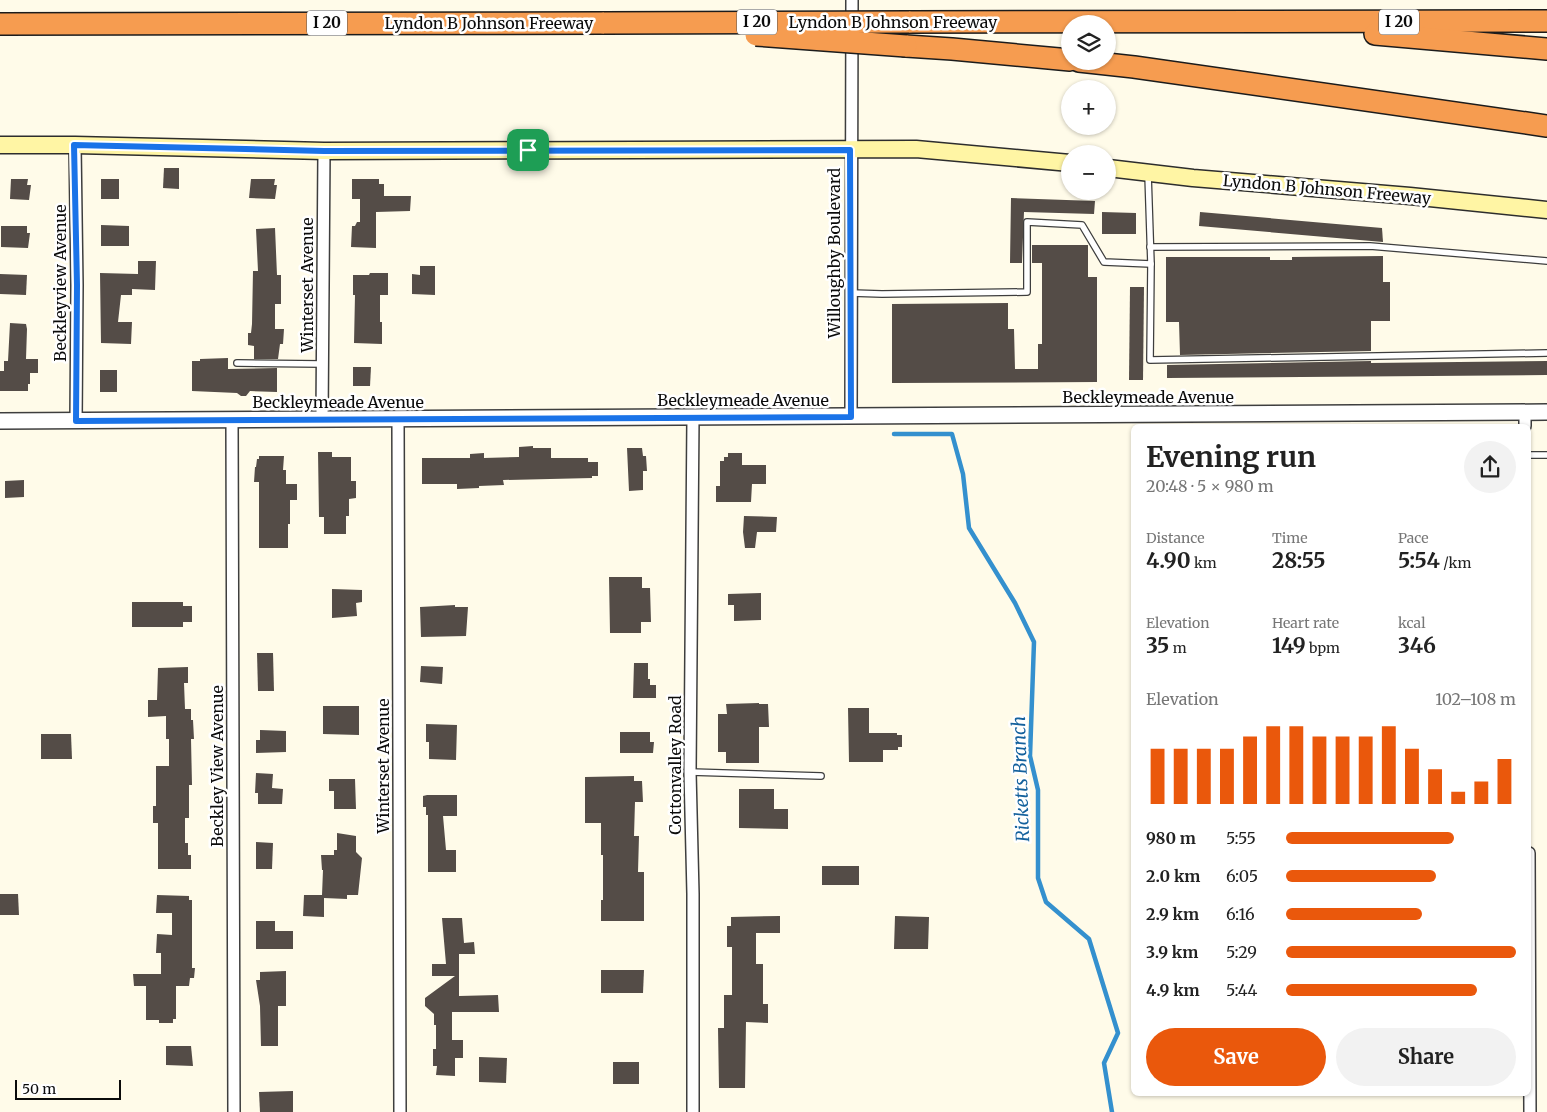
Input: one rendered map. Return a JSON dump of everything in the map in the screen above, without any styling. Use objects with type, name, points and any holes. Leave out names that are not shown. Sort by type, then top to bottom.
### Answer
[{"type":"highway","name":"Lyndon B Johnson Freeway","points":[[0,24],[1547,21]]},
{"type":"highway","points":[[1252,22],[1547,49]]},
{"type":"highway","points":[[604,23],[1061,59]]},
{"type":"highway","points":[[0,28],[50,24]]},
{"type":"highway","points":[[1116,65],[1547,126]]},
{"type":"main road","points":[[0,145],[324,151],[916,149],[1061,162]]},
{"type":"main road","name":"Lyndon B Johnson Freeway","points":[[1116,169],[1547,210]]},
{"type":"street","name":"Willoughby Boulevard","points":[[851,417],[850,150],[852,0]]},
{"type":"street","name":"Beckleyview Avenue","points":[[74,145],[77,285],[76,421]]},
{"type":"street","name":"Winterset Avenue","points":[[322,419],[324,151]]},
{"type":"street","name":"Beckleymeade Avenue","points":[[0,421],[851,417],[1525,419],[1547,412]]},
{"type":"street","name":"Cottonvalley Road","points":[[693,418],[690,772],[693,894],[693,1112]]},
{"type":"street","name":"Winterset Avenue","points":[[398,419],[400,1112]]},
{"type":"street","name":"Beckley View Avenue","points":[[232,420],[234,1112]]},
{"type":"street","points":[[1530,1096],[1530,1112]]},
{"type":"lane","points":[[1148,172],[1151,264],[1150,360],[1547,353]]},
{"type":"lane","points":[[851,293],[1027,292],[1027,222],[1082,225],[1104,262],[1151,264]]},
{"type":"lane","points":[[1150,247],[1370,246],[1547,261]]},
{"type":"lane","points":[[236,363],[322,364]]},
{"type":"lane","points":[[1531,455],[1547,455]]},
{"type":"lane","points":[[690,772],[821,776]]},
{"type":"building","points":[[164,168],[179,168],[179,189],[163,188]]},
{"type":"building","points":[[11,179],[28,179],[27,185],[31,185],[29,200],[10,199]]},
{"type":"building","points":[[101,179],[119,179],[119,199],[101,199]]},
{"type":"building","points":[[251,179],[275,179],[274,185],[277,185],[275,199],[249,198]]},
{"type":"building","points":[[352,179],[379,179],[379,184],[384,184],[384,196],[411,196],[410,211],[376,212],[376,248],[351,247],[352,226],[360,222],[360,199],[352,199]]},
{"type":"building","points":[[1011,198],[1095,201],[1094,214],[1024,212],[1022,263],[1010,263]]},
{"type":"building","points":[[1102,212],[1136,213],[1136,234],[1102,234]]},
{"type":"building","points":[[1200,212],[1382,228],[1383,242],[1199,226]]},
{"type":"building","points":[[101,225],[129,226],[129,246],[101,246]]},
{"type":"building","points":[[1,226],[27,226],[27,233],[30,233],[28,248],[1,247]]},
{"type":"building","points":[[275,228],[277,275],[281,275],[281,304],[275,304],[275,329],[284,329],[283,344],[280,344],[278,359],[254,359],[254,346],[248,345],[248,333],[251,333],[252,324],[253,271],[258,271],[256,229]]},
{"type":"building","points":[[1032,245],[1088,245],[1088,277],[1097,277],[1097,382],[892,383],[892,304],[1008,303],[1008,329],[1014,329],[1015,369],[1038,369],[1038,344],[1042,344],[1042,263],[1032,263]]},
{"type":"building","points":[[1383,256],[1383,282],[1390,282],[1390,321],[1371,321],[1371,351],[1180,355],[1179,322],[1166,322],[1166,257],[1270,257],[1270,260],[1292,260],[1292,257]]},
{"type":"building","points":[[138,261],[156,261],[155,290],[132,289],[132,295],[121,295],[118,322],[132,322],[131,344],[101,343],[100,273],[138,274]]},
{"type":"building","points":[[420,266],[435,266],[435,295],[412,294],[412,274],[420,275]]},
{"type":"building","points":[[370,273],[388,273],[388,295],[380,295],[382,344],[354,343],[355,295],[353,295],[353,275],[369,275]]},
{"type":"building","points":[[0,274],[27,275],[26,295],[0,294]]},
{"type":"building","points":[[1130,287],[1144,287],[1143,380],[1129,380]]},
{"type":"building","points":[[10,323],[26,324],[26,359],[38,359],[38,373],[30,373],[28,391],[0,391],[0,371],[4,371],[4,361],[8,361]]},
{"type":"building","points":[[228,358],[228,369],[277,368],[277,392],[250,391],[246,396],[241,396],[237,393],[192,391],[192,361]]},
{"type":"building","points":[[1371,361],[1371,363],[1547,361],[1547,375],[1167,378],[1167,365]]},
{"type":"building","points":[[353,367],[371,367],[370,386],[353,386]]},
{"type":"building","points":[[100,370],[117,370],[117,392],[100,392]]},
{"type":"building","points":[[533,446],[533,448],[551,448],[551,458],[588,458],[588,462],[598,462],[598,476],[592,476],[592,478],[503,480],[504,485],[457,489],[457,484],[422,484],[422,458],[470,458],[470,454],[484,453],[484,458],[519,457],[519,447]]},
{"type":"building","points":[[627,448],[642,448],[643,456],[646,456],[647,471],[643,471],[643,490],[629,491]]},
{"type":"building","points":[[318,452],[332,452],[332,457],[351,457],[351,481],[356,481],[356,498],[349,499],[349,516],[346,516],[346,534],[324,534],[324,517],[319,517]]},
{"type":"building","points":[[728,453],[742,453],[742,465],[766,465],[766,484],[752,484],[751,502],[716,502],[716,486],[720,486],[720,461],[724,461],[724,457],[728,457]]},
{"type":"building","points":[[259,456],[284,456],[283,470],[286,470],[286,484],[297,484],[297,500],[290,500],[288,548],[259,548],[259,482],[254,482],[255,467]]},
{"type":"building","points":[[24,480],[24,497],[5,498],[5,481]]},
{"type":"building","points":[[744,516],[777,517],[776,532],[757,532],[755,548],[745,548]]},
{"type":"building","points":[[609,577],[642,577],[642,588],[650,588],[651,622],[641,622],[641,633],[610,633]]},
{"type":"building","points":[[332,589],[362,590],[362,602],[356,603],[357,616],[332,618]]},
{"type":"building","points":[[761,593],[761,620],[734,621],[734,605],[728,605],[728,594]]},
{"type":"building","points":[[132,602],[183,602],[183,606],[192,606],[192,622],[183,622],[183,627],[132,627]]},
{"type":"building","points":[[455,605],[455,607],[468,607],[466,636],[421,637],[420,607]]},
{"type":"building","points":[[257,653],[273,653],[274,691],[258,691]]},
{"type":"building","points":[[634,663],[648,663],[648,679],[650,679],[650,685],[656,685],[656,698],[633,698]]},
{"type":"building","points":[[421,666],[443,667],[442,684],[420,682]]},
{"type":"building","points":[[188,667],[188,683],[184,683],[185,709],[191,709],[194,739],[191,739],[192,785],[189,785],[189,818],[185,818],[185,843],[188,843],[188,855],[191,855],[191,869],[158,869],[158,823],[153,823],[153,806],[156,806],[156,766],[169,766],[169,739],[166,739],[166,716],[148,717],[148,700],[157,700],[158,668]]},
{"type":"building","points":[[726,704],[768,704],[769,727],[759,727],[759,763],[726,763],[726,752],[718,752],[718,714],[727,714]]},
{"type":"building","points":[[323,706],[359,706],[359,735],[323,734]]},
{"type":"building","points":[[848,708],[869,708],[869,733],[897,733],[897,735],[902,735],[902,747],[898,747],[898,750],[883,750],[883,762],[849,762]]},
{"type":"building","points":[[426,724],[457,725],[456,760],[429,759],[429,742],[426,742]]},
{"type":"building","points":[[260,730],[286,731],[286,752],[256,753],[256,740],[260,740]]},
{"type":"building","points":[[620,732],[650,732],[650,742],[654,742],[653,753],[620,753]]},
{"type":"building","points":[[41,734],[71,734],[72,759],[41,759]]},
{"type":"building","points":[[256,773],[273,774],[272,788],[283,789],[282,804],[258,804],[258,793],[255,793]]},
{"type":"building","points":[[634,776],[634,781],[642,781],[643,802],[635,802],[634,836],[639,836],[638,872],[644,872],[644,921],[601,921],[603,855],[601,855],[601,823],[585,823],[585,777]]},
{"type":"building","points":[[329,779],[355,779],[356,809],[334,809],[334,791],[329,791]]},
{"type":"building","points":[[739,789],[774,789],[774,809],[788,809],[788,829],[739,828]]},
{"type":"building","points":[[457,795],[457,816],[443,816],[446,850],[456,850],[456,872],[428,872],[428,815],[426,815],[426,807],[423,807],[423,796]]},
{"type":"building","points":[[337,833],[356,836],[356,852],[362,858],[358,895],[347,895],[347,899],[324,898],[324,917],[303,916],[304,895],[322,895],[323,870],[321,855],[334,855],[334,850],[337,850]]},
{"type":"building","points":[[256,842],[273,843],[272,869],[256,869]]},
{"type":"building","points":[[822,866],[859,866],[859,885],[822,885]]},
{"type":"building","points":[[0,894],[18,894],[19,915],[0,915]]},
{"type":"building","points":[[157,895],[189,896],[189,900],[192,900],[192,968],[195,968],[194,978],[190,978],[189,986],[176,986],[176,1019],[173,1019],[173,1023],[159,1023],[159,1020],[146,1020],[146,986],[134,986],[133,974],[161,974],[161,953],[156,953],[157,934],[172,935],[172,913],[156,913]]},
{"type":"building","points":[[780,916],[780,933],[756,933],[756,964],[763,964],[763,1004],[768,1004],[768,1023],[746,1022],[745,1088],[719,1088],[718,1028],[724,1028],[724,995],[732,995],[732,947],[727,947],[727,926],[731,926],[731,917]]},
{"type":"building","points":[[895,916],[929,917],[928,949],[894,949]]},
{"type":"building","points":[[442,918],[462,918],[464,943],[474,942],[475,954],[459,954],[459,996],[498,995],[499,1012],[452,1012],[452,1040],[463,1040],[463,1058],[455,1058],[455,1076],[436,1075],[437,1066],[433,1066],[433,1049],[436,1049],[436,1025],[434,1025],[434,1014],[425,1006],[425,998],[455,976],[432,976],[432,964],[446,964]]},
{"type":"building","points":[[256,921],[275,921],[275,931],[293,931],[293,949],[256,949]]},
{"type":"building","points":[[601,970],[644,970],[643,993],[601,993]]},
{"type":"building","points":[[286,971],[286,1006],[278,1006],[278,1046],[261,1046],[260,1006],[256,980],[260,980],[260,972]]},
{"type":"building","points":[[166,1046],[191,1046],[193,1066],[166,1065]]},
{"type":"building","points":[[479,1057],[507,1058],[506,1083],[479,1082]]},
{"type":"building","points":[[613,1062],[639,1062],[639,1084],[613,1084]]},
{"type":"building","points":[[293,1091],[293,1112],[260,1112],[259,1092]]},
{"type":"waterway","name":"Ricketts Branch","points":[[894,434],[952,434],[963,474],[969,528],[1015,603],[1034,642],[1030,756],[1038,790],[1038,878],[1046,902],[1089,939],[1118,1033],[1104,1063],[1112,1112]]},
{"type":"route","points":[[74,145],[324,151],[528,150],[850,150],[851,417],[76,421],[77,285],[74,145]]}]
